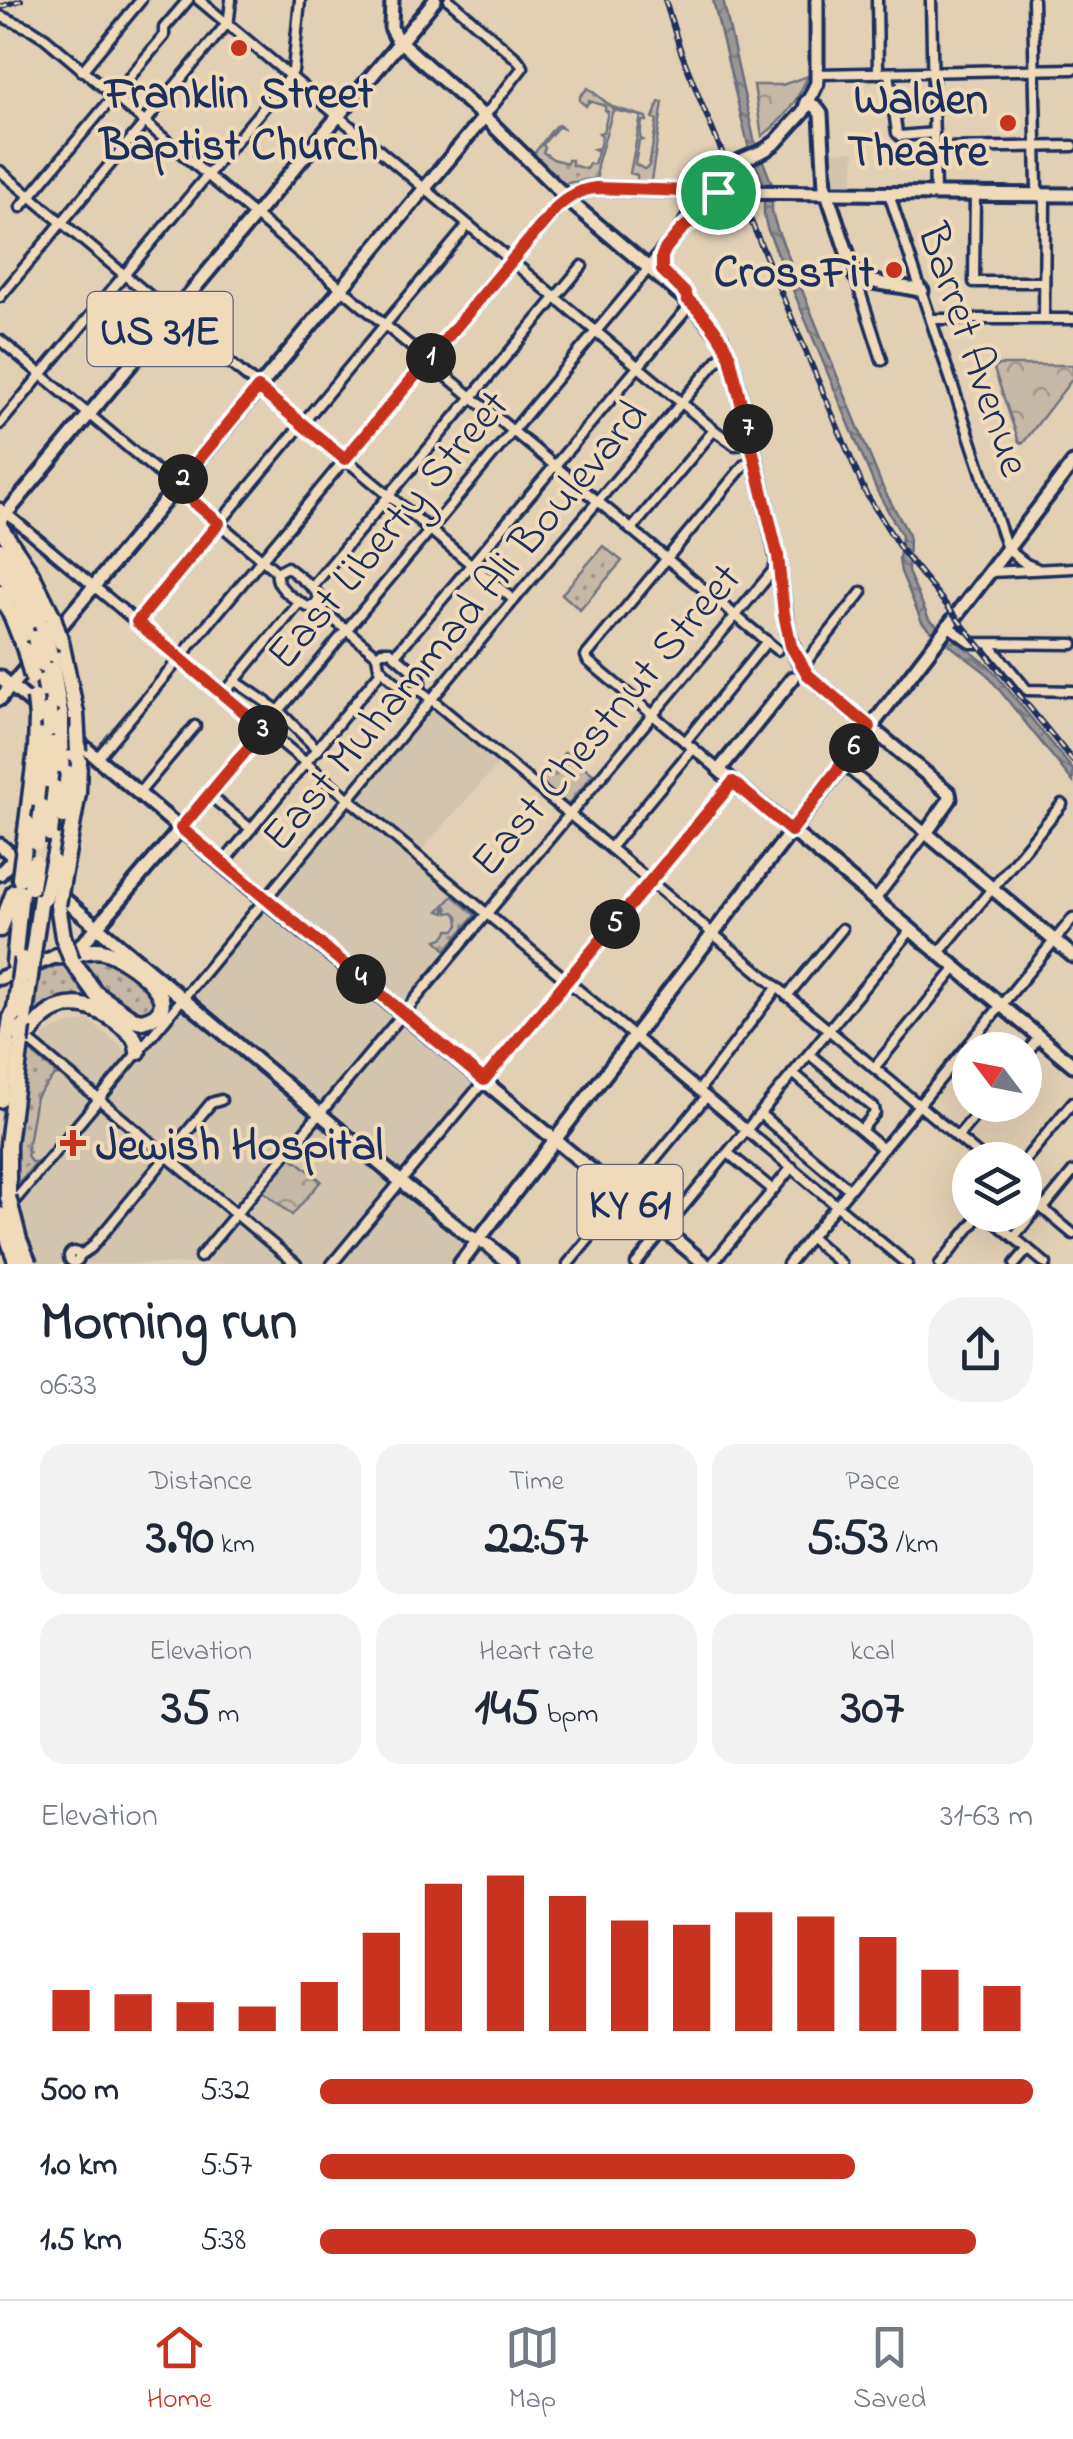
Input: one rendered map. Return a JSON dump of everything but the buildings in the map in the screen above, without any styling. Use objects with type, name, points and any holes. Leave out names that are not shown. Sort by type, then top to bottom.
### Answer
[{"type":"highway","points":[[2,522],[32,573],[38,632],[46,659],[35,698],[64,733],[68,774],[63,816],[44,862]]},
{"type":"highway","points":[[0,550],[18,577],[38,632],[78,793],[39,892],[0,929]]},
{"type":"highway","points":[[0,569],[38,632]]},
{"type":"highway","points":[[0,594],[17,628],[38,632]]},
{"type":"highway","points":[[23,958],[44,862],[42,807],[64,733],[76,713],[68,678],[46,659]]},
{"type":"highway","points":[[44,838],[64,733]]},
{"type":"highway","points":[[28,1264],[8,1196],[17,1034],[15,980],[38,920],[39,892],[27,823],[36,749],[64,733]]},
{"type":"highway","points":[[39,892],[62,937],[64,959],[100,999],[130,1023],[143,1026],[161,1020],[167,1004],[165,990],[157,978]]},
{"type":"highway","points":[[64,959],[82,950],[116,956],[158,990],[162,1006],[158,1014],[142,1021],[96,993]]},
{"type":"highway","points":[[0,1100],[17,1034],[56,1009],[91,1006],[107,1014],[134,1036],[138,1052]]},
{"type":"highway","points":[[0,1217],[17,1264]]},
{"type":"main road","points":[[392,0],[392,34],[400,42],[428,9]]},
{"type":"main road","name":"East Liberty Street","points":[[649,268],[681,230],[722,169],[789,131],[806,102],[817,69],[817,0]]},
{"type":"main road","name":"US 31E","points":[[2,522],[400,42]]},
{"type":"main road","name":"East Chestnut Street","points":[[400,42],[567,198],[707,318],[726,349],[778,561]]},
{"type":"main road","points":[[806,102],[821,114],[826,193],[856,276],[877,284],[922,291]]},
{"type":"main road","name":"US 31E","points":[[0,699],[484,117]]},
{"type":"main road","points":[[567,198],[596,188],[1073,195]]},
{"type":"main road","points":[[666,248],[662,270],[686,294],[687,304]]},
{"type":"main road","points":[[460,1264],[1073,463]]},
{"type":"main road","points":[[778,561],[797,673],[848,709],[950,796],[926,833],[1073,956]]},
{"type":"main road","points":[[797,673],[719,770],[1034,1032]]},
{"type":"main road","name":"KY 61","points":[[0,677],[708,1264]]},
{"type":"main road","points":[[0,874],[97,758]]},
{"type":"main road","name":"East Liberty Street","points":[[15,980],[64,959],[98,928],[181,828]]},
{"type":"main road","points":[[0,846],[400,1181],[510,1264]]},
{"type":"main road","points":[[1042,1039],[1073,1065]]},
{"type":"main road","points":[[0,1243],[28,1264]]},
{"type":"street","points":[[82,71],[141,0]]},
{"type":"street","points":[[20,207],[164,36],[164,28],[188,0]]},
{"type":"street","points":[[200,0],[290,76],[341,112],[468,225],[714,430],[735,446],[751,444]]},
{"type":"street","points":[[0,297],[226,22],[231,0]]},
{"type":"street","points":[[0,424],[290,76],[300,0]]},
{"type":"street","points":[[877,0],[884,73],[897,133],[934,133]]},
{"type":"street","points":[[931,0],[936,194]]},
{"type":"street","points":[[1033,0],[1037,187],[1045,202],[1044,319]]},
{"type":"street","points":[[428,9],[449,1],[522,66],[521,73],[484,117]]},
{"type":"street","points":[[0,16],[39,34],[777,650]]},
{"type":"street","points":[[817,69],[884,73],[1073,69]]},
{"type":"street","points":[[934,148],[1073,146]]},
{"type":"street","points":[[0,171],[514,600]]},
{"type":"street","name":"Barret Avenue","points":[[889,194],[1008,549]]},
{"type":"street","points":[[975,194],[974,282],[1044,282]]},
{"type":"street","points":[[97,758],[567,198]]},
{"type":"street","points":[[137,622],[468,225]]},
{"type":"street","points":[[312,587],[582,266]]},
{"type":"street","name":"East Liberty Street","points":[[181,828],[649,268]]},
{"type":"street","points":[[856,276],[882,360]]},
{"type":"street","points":[[395,655],[638,368],[687,304]]},
{"type":"street","points":[[931,319],[1073,319]]},
{"type":"street","points":[[0,340],[277,572]]},
{"type":"street","name":"East Muhammad Ali Boulevard","points":[[0,1217],[726,349]]},
{"type":"street","points":[[631,530],[714,430]]},
{"type":"street","points":[[719,770],[588,661],[586,654],[745,464]]},
{"type":"street","points":[[2,522],[137,622],[907,1264]]},
{"type":"street","points":[[1008,549],[1036,568]]},
{"type":"street","name":"East Chestnut Street","points":[[197,1260],[778,561]]},
{"type":"street","points":[[277,572],[287,568],[312,587],[319,596],[316,605]]},
{"type":"street","points":[[990,572],[1073,568]]},
{"type":"street","points":[[277,572],[278,584],[308,607],[316,605]]},
{"type":"street","points":[[797,673],[862,592]]},
{"type":"street","points":[[224,695],[300,602]]},
{"type":"street","points":[[316,605],[377,655]]},
{"type":"street","points":[[944,632],[969,642],[988,644],[1073,644]]},
{"type":"street","points":[[610,848],[767,642]]},
{"type":"street","points":[[988,644],[1027,690],[1073,691]]},
{"type":"street","points":[[390,651],[395,655],[420,676],[420,690],[406,690],[376,664],[377,655],[390,651]]},
{"type":"street","points":[[222,864],[382,670]]},
{"type":"street","points":[[235,681],[279,711],[318,750]]},
{"type":"street","points":[[420,690],[963,1142]]},
{"type":"street","points":[[139,793],[195,726]]},
{"type":"street","points":[[842,764],[926,833],[875,900]]},
{"type":"street","points":[[332,1264],[733,782]]},
{"type":"street","points":[[209,795],[251,829]]},
{"type":"street","points":[[939,952],[1062,804]]},
{"type":"street","points":[[788,1264],[1073,918]]},
{"type":"street","points":[[786,996],[842,928]]},
{"type":"street","points":[[636,1264],[911,930]]},
{"type":"street","points":[[874,1068],[956,968]]},
{"type":"street","points":[[568,1264],[703,1094],[777,988]]},
{"type":"street","points":[[17,1034],[296,1264]]},
{"type":"street","points":[[809,1054],[874,1108],[875,1113],[861,1130]]},
{"type":"street","points":[[794,1074],[883,1149]]},
{"type":"street","points":[[76,1261],[89,1251],[211,1102],[221,1100]]},
{"type":"street","points":[[1040,1142],[1073,1102]]},
{"type":"street","points":[[760,1114],[850,1189]]},
{"type":"street","points":[[957,1137],[970,1122]]},
{"type":"street","points":[[728,1152],[773,1190]]},
{"type":"street","points":[[708,1264],[792,1168]]},
{"type":"street","points":[[1042,1206],[1073,1172]]},
{"type":"street","points":[[1042,1208],[1073,1234]]},
{"type":"street","points":[[940,1264],[969,1232]]},
{"type":"street","points":[[1007,1232],[1046,1264]]},
{"type":"street","points":[[1014,1237],[1018,1232]]},
{"type":"street","points":[[810,1237],[841,1264]]},
{"type":"street","points":[[1015,1264],[1028,1249]]},
{"type":"shaded area","points":[[854,151],[853,183],[849,187],[834,187],[830,182],[829,152]]},
{"type":"shaded area","points":[[432,700],[503,759],[416,856],[486,913],[403,1012],[478,1076],[401,1180],[478,1241],[460,1264],[25,1264],[0,1243],[0,1017],[60,1067],[65,1061],[43,1044],[42,1036],[65,1025],[89,1020],[134,1057]]},
{"type":"green space","points":[[808,76],[790,109],[762,136],[754,85],[782,85]]},
{"type":"green space","points":[[588,88],[612,107],[646,117],[635,164],[644,169],[649,166],[657,120],[653,118],[659,102],[663,102],[651,181],[637,181],[637,175],[630,173],[641,116],[613,110],[597,178],[562,184],[533,155],[559,125],[562,128],[558,127],[543,144],[543,152],[567,163],[572,160],[572,165],[586,169],[594,164],[598,151],[594,149],[599,148],[599,133],[603,132],[608,112],[605,106],[589,101],[586,106],[580,101]]},
{"type":"green space","points":[[998,365],[1073,365],[1073,378],[1023,443],[1019,442],[994,369]]},
{"type":"green space","points":[[603,546],[622,561],[580,610],[562,594]]},
{"type":"green space","points":[[565,752],[593,774],[568,805],[539,782]]},
{"type":"green space","points":[[453,896],[475,915],[446,950],[437,940],[455,930],[458,916],[448,913],[447,907],[445,913],[439,911]]},
{"type":"green space","points":[[97,955],[125,968],[148,987],[156,1005],[146,1015],[117,1001],[78,959]]},
{"type":"green space","points":[[67,963],[100,1007],[35,1018],[38,973]]},
{"type":"green space","points":[[28,1049],[58,1075],[36,1097],[27,1155],[31,1162],[36,1162],[12,1192],[13,1143]]},
{"type":"green space","points":[[291,1156],[321,1181],[292,1215],[263,1191]]},
{"type":"water","points":[[713,0],[723,0],[754,139],[772,184],[772,212],[777,229],[883,488],[909,535],[908,572],[929,619],[989,666],[1073,770],[1073,782],[985,672],[922,622],[901,572],[902,536],[877,491],[767,228],[764,185],[748,145]]},
{"type":"railway","points":[[0,7],[21,0]]},
{"type":"railway","points":[[665,0],[703,107],[865,492],[900,548],[1073,761]]},
{"type":"place","name":"Franklin Street Baptist Church","points":[[239,48]]},
{"type":"place","name":"Walden Theatre","points":[[1008,123]]},
{"type":"place","name":"CrossFit","points":[[894,270]]},
{"type":"place","name":"Jewish Hospital","points":[[73,1143]]},
{"type":"route","points":[[596,188],[718,192],[666,248],[662,270],[707,318],[730,357],[778,556],[784,614],[794,654],[808,675],[870,727],[791,831],[733,782],[484,1080],[181,828],[264,729],[137,622],[219,523],[176,487],[258,388],[345,459],[567,198],[596,188]]}]
